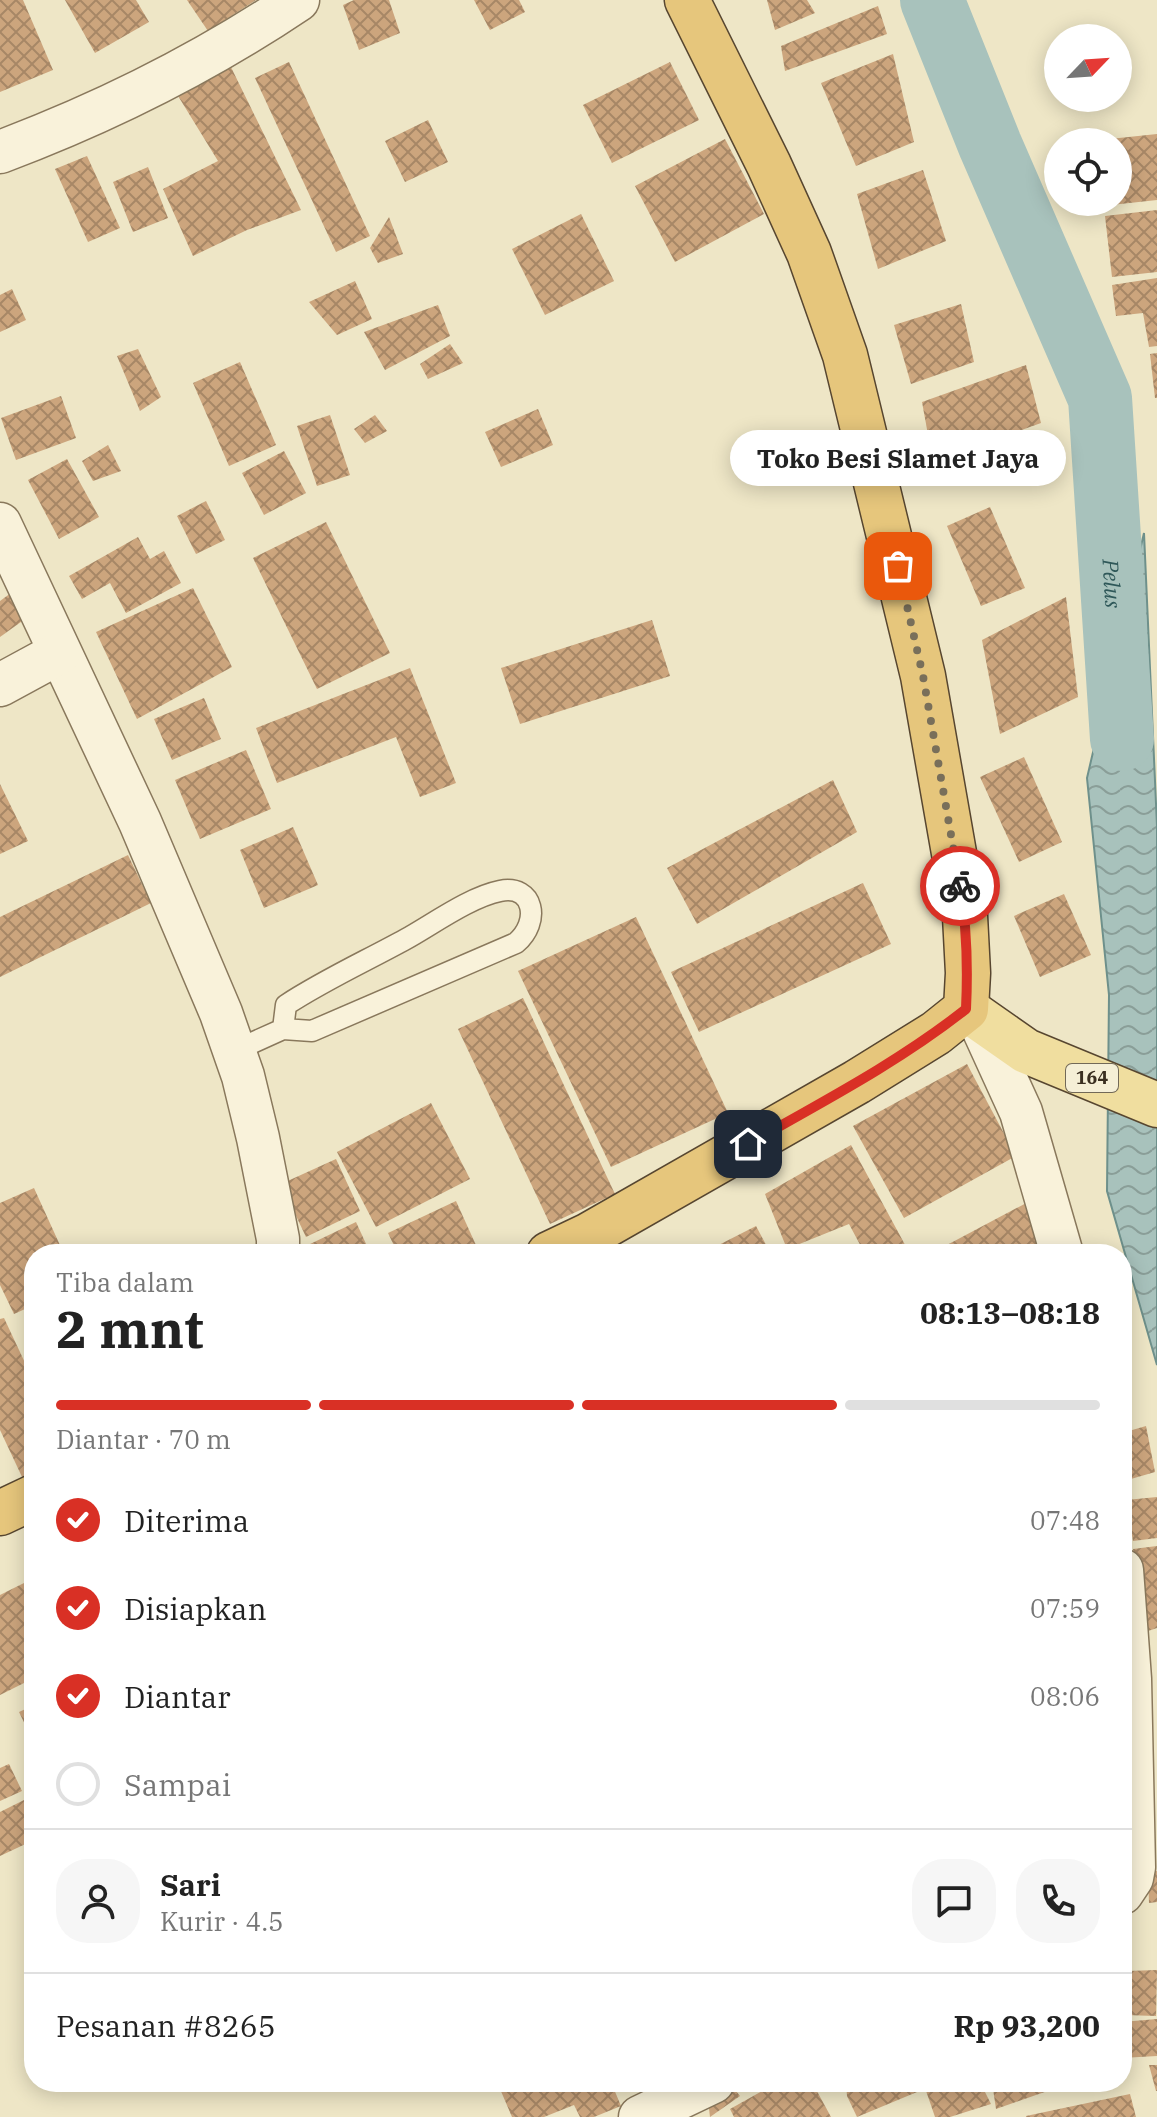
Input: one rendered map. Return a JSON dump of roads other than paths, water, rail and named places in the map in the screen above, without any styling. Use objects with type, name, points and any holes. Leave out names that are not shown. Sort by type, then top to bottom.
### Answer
[{"type":"highway","points":[[570,1244],[973,1014],[965,916],[923,676],[845,355],[798,228],[687,0]]},
{"type":"highway","points":[[0,1513],[24,1502]]},
{"type":"main road","name":"164","points":[[973,1014],[1026,1051],[1157,1105]]},
{"type":"street","points":[[0,152],[47,134],[161,80],[212,53],[298,0]]},
{"type":"street","points":[[0,524],[140,822],[234,1051],[258,1138],[278,1244]]},
{"type":"street","points":[[0,685],[59,653]]},
{"type":"street","points":[[973,1014],[1021,1112],[1059,1244]]},
{"type":"street","points":[[1132,1773],[1132,1878]]},
{"type":"street","points":[[652,2106],[688,2092]]},
{"type":"lane","points":[[234,1051],[283,1029],[312,1031],[516,943],[526,935],[532,922],[528,901],[519,893],[505,890],[490,893],[286,1005],[283,1029]]},
{"type":"water","points":[[1144,533],[1157,826],[1157,1365],[1132,1278],[1132,1244],[1122,1244],[1107,1191],[1109,995],[1087,778]]},
{"type":"waterway","name":"Pelus","points":[[932,0],[990,145],[1100,398],[1122,739]]},
{"type":"place","name":"Toko Besi Slamet Jaya","points":[[898,566]]}]
